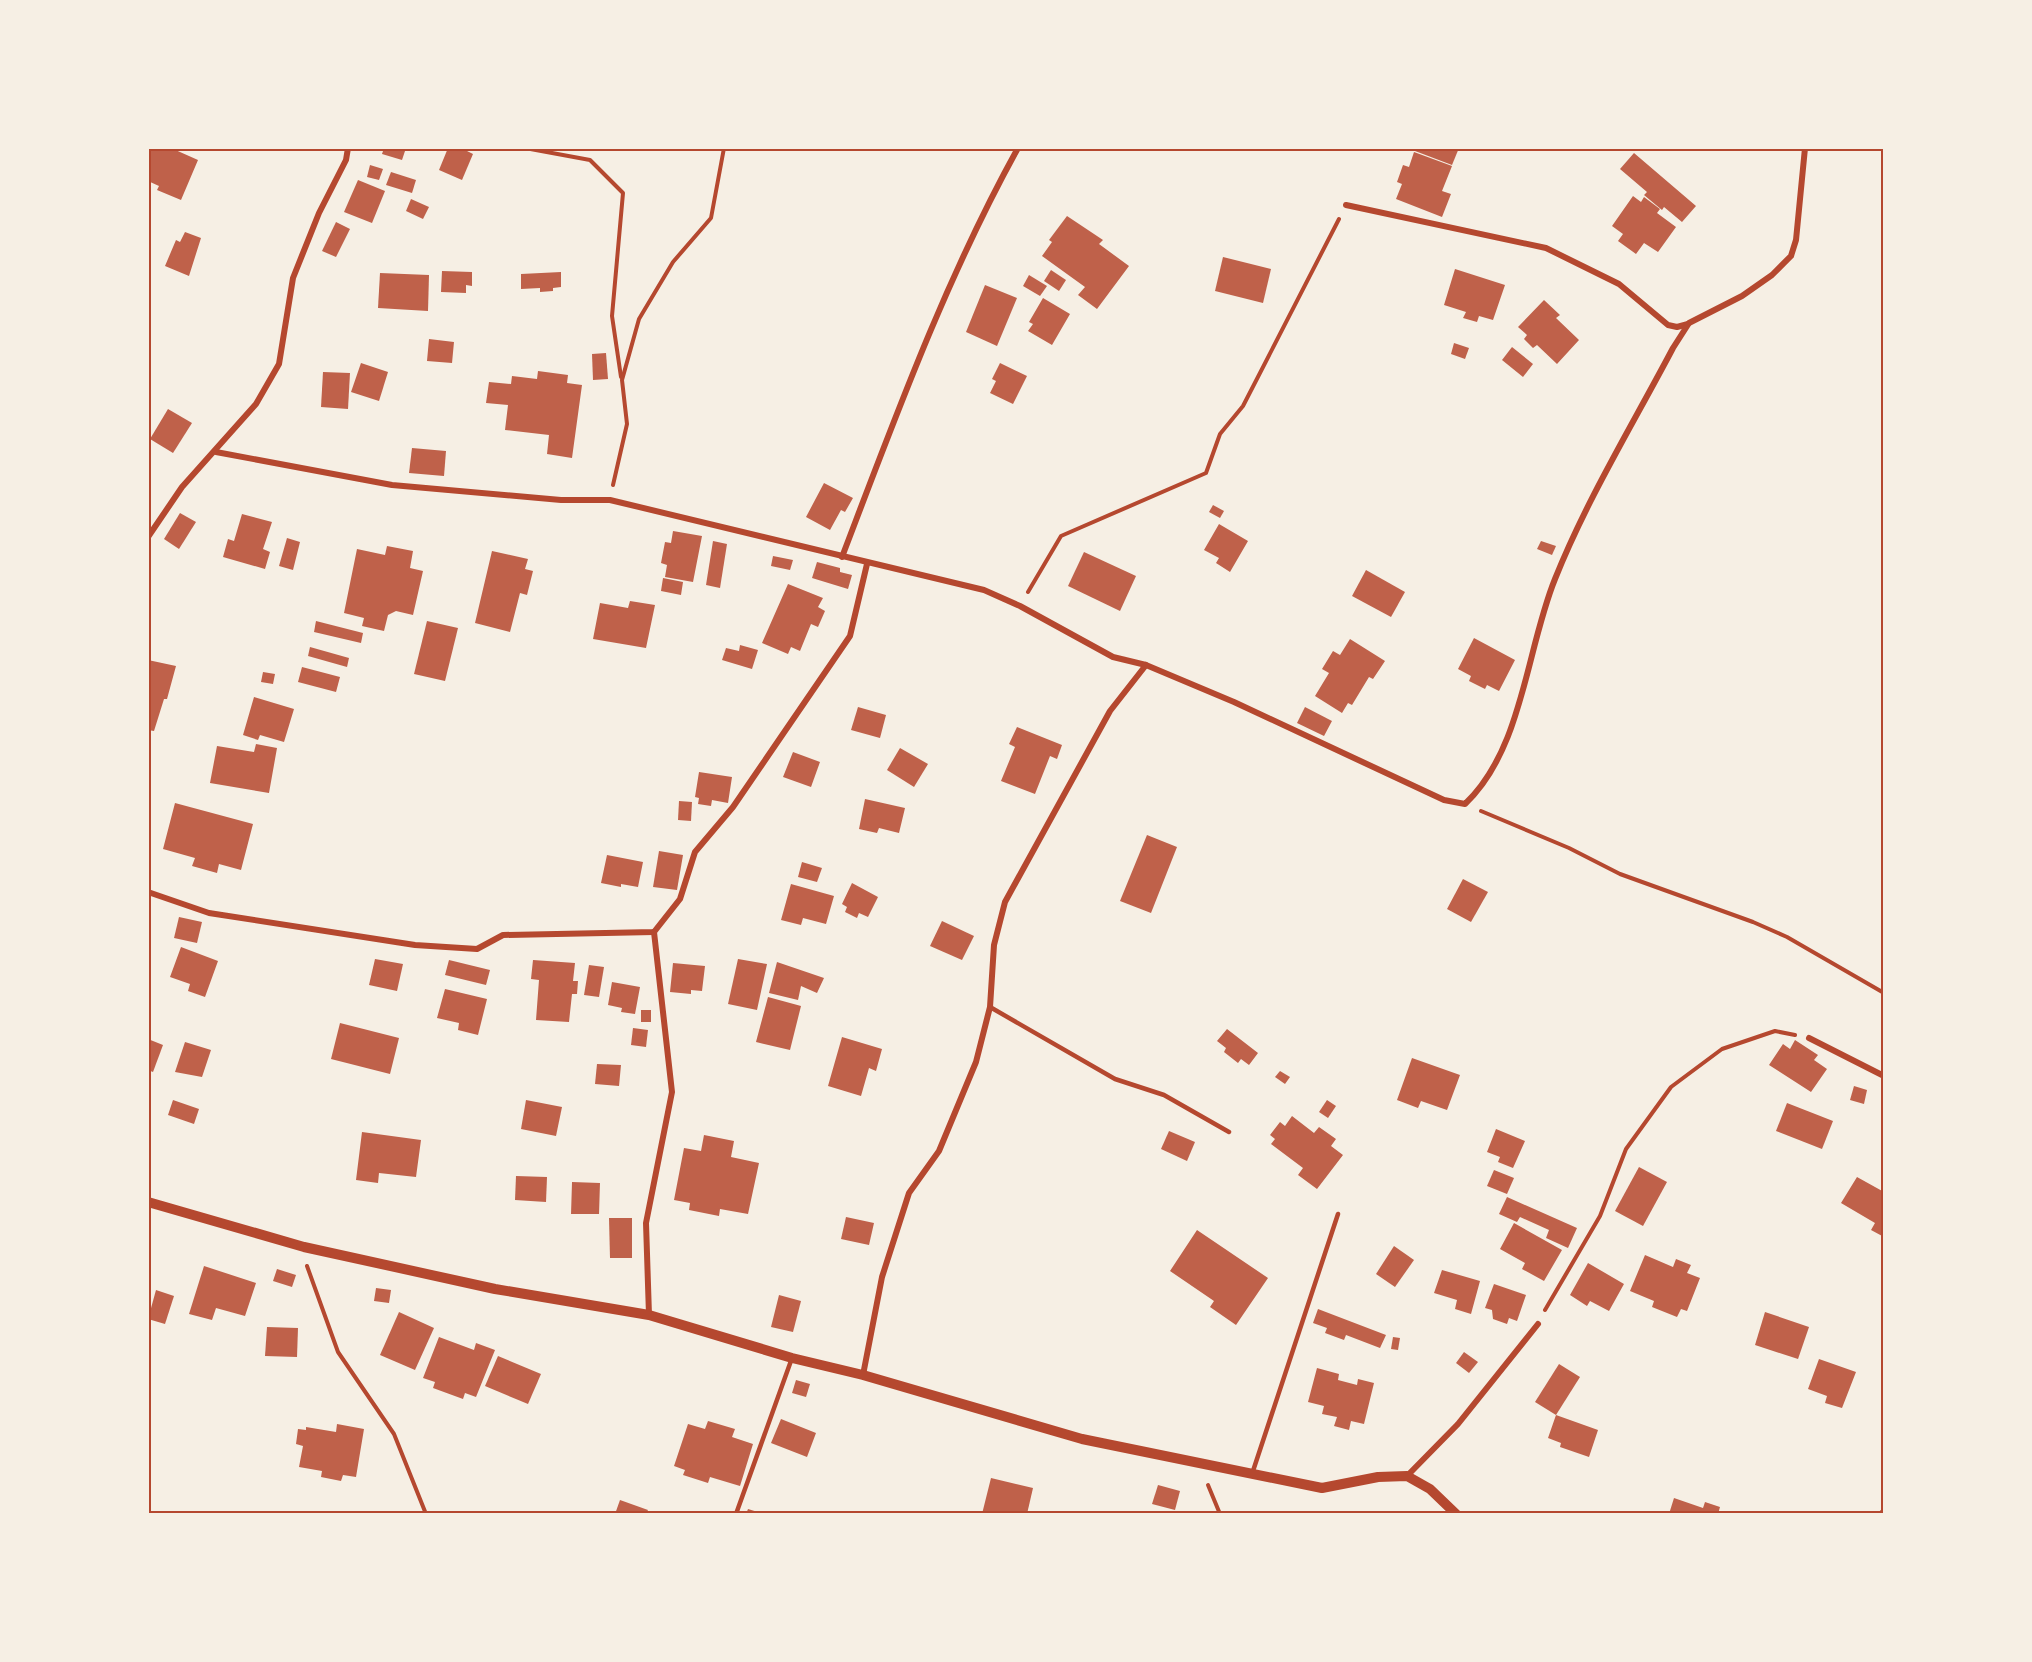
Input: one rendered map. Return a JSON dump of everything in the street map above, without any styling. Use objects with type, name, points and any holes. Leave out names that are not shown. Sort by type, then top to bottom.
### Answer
[{"type":"street","points":[[148,537],[182,487],[216,452],[256,404],[279,364],[293,278],[319,213],[346,160],[348,148]]},
{"type":"street","points":[[842,557],[917,361],[1018,148]]},
{"type":"street","points":[[1347,205],[1546,248],[1619,285],[1668,326],[1677,327],[1689,324],[1742,296],[1772,275],[1791,256],[1796,240],[1805,148]]},
{"type":"street","points":[[216,452],[392,485],[561,500],[610,500],[867,564],[984,590],[1020,606],[1113,657],[1146,665],[1234,702],[1444,800],[1465,804],[1491,774],[1504,745],[1554,581],[1571,541],[1673,348],[1689,324]]},
{"type":"street","points":[[649,1315],[646,1223],[672,1092],[654,932],[680,899],[695,852],[733,807],[850,636],[867,564]]},
{"type":"street","points":[[863,1375],[882,1277],[909,1193],[939,1151],[976,1062],[990,1007],[994,945],[1005,902],[1110,711],[1146,665]]},
{"type":"street","points":[[148,892],[209,913],[415,945],[477,949],[503,935],[654,932]]},
{"type":"street","points":[[1809,1038],[1884,1076]]},
{"type":"street","points":[[148,1203],[304,1248],[495,1289],[649,1315],[792,1358],[863,1375],[1082,1439],[1322,1488],[1378,1477],[1407,1476],[1430,1489],[1456,1514]]},
{"type":"street","points":[[1407,1476],[1458,1424],[1538,1324]]},
{"type":"lane","points":[[990,1007],[1115,1079],[1164,1095],[1229,1132]]},
{"type":"lane","points":[[1252,1474],[1338,1214]]},
{"type":"lane","points":[[736,1514],[792,1358]]},
{"type":"path","points":[[525,148],[590,159],[623,193],[612,316],[627,424],[610,500]]},
{"type":"path","points":[[622,380],[639,319],[673,262],[711,218],[724,148]]},
{"type":"path","points":[[1020,606],[1061,536],[1206,473],[1220,434],[1243,406],[1347,205]]},
{"type":"path","points":[[1465,804],[1569,848],[1620,874],[1753,922],[1787,937],[1884,993]]},
{"type":"path","points":[[1538,1324],[1600,1216],[1626,1149],[1671,1087],[1722,1049],[1732,1045],[1775,1030],[1809,1038]]},
{"type":"path","points":[[304,1248],[309,1275],[338,1352],[394,1434],[426,1514]]},
{"type":"path","points":[[1197,1462],[1220,1514]]},
{"type":"building","points":[[148,148],[171,148],[198,160],[181,200],[157,190],[159,186],[148,181]]},
{"type":"building","points":[[384,148],[406,148],[402,160],[382,154]]},
{"type":"building","points":[[448,148],[461,148],[473,154],[462,180],[439,170]]},
{"type":"building","points":[[1416,148],[1459,148],[1452,165],[1415,151]]},
{"type":"building","points":[[1414,152],[1452,166],[1442,191],[1451,194],[1442,217],[1396,199],[1402,184],[1397,182],[1403,165],[1409,167]]},
{"type":"building","points":[[1634,153],[1696,206],[1682,222],[1664,207],[1662,210],[1644,195],[1647,192],[1620,169]]},
{"type":"building","points":[[370,165],[383,169],[379,180],[367,177]]},
{"type":"building","points":[[391,172],[416,180],[412,193],[386,185]]},
{"type":"building","points":[[358,180],[385,191],[372,223],[344,212]]},
{"type":"building","points":[[1633,196],[1641,202],[1644,197],[1660,209],[1657,213],[1676,227],[1658,252],[1644,243],[1636,254],[1618,241],[1623,234],[1612,226]]},
{"type":"building","points":[[411,199],[429,207],[423,219],[406,211]]},
{"type":"building","points":[[1067,216],[1103,240],[1099,244],[1129,266],[1097,309],[1078,295],[1085,287],[1042,256],[1052,242],[1049,240]]},
{"type":"building","points":[[336,222],[350,229],[336,257],[322,251]]},
{"type":"building","points":[[185,232],[201,238],[189,276],[165,266],[176,240],[180,242]]},
{"type":"building","points":[[1223,257],[1271,269],[1263,303],[1215,291]]},
{"type":"building","points":[[1455,269],[1505,285],[1493,320],[1479,316],[1477,322],[1463,318],[1466,312],[1444,305]]},
{"type":"building","points":[[1051,270],[1066,280],[1059,291],[1044,281]]},
{"type":"building","points":[[442,271],[472,272],[472,286],[466,285],[466,293],[441,292]]},
{"type":"building","points":[[561,272],[561,287],[553,288],[553,291],[540,292],[540,288],[521,289],[521,274]]},
{"type":"building","points":[[380,273],[429,275],[428,311],[378,308]]},
{"type":"building","points":[[1029,275],[1047,286],[1040,296],[1023,286]]},
{"type":"building","points":[[985,285],[1017,298],[997,346],[966,332]]},
{"type":"building","points":[[1043,298],[1070,314],[1052,345],[1028,331],[1033,324],[1029,322]]},
{"type":"building","points":[[1544,300],[1560,315],[1556,318],[1579,340],[1557,364],[1537,345],[1533,348],[1524,339],[1527,335],[1518,327]]},
{"type":"building","points":[[429,339],[454,342],[452,363],[427,361]]},
{"type":"building","points":[[1454,343],[1469,348],[1465,359],[1451,354]]},
{"type":"building","points":[[1512,347],[1533,364],[1523,377],[1502,360]]},
{"type":"building","points":[[606,353],[608,379],[593,380],[592,354]]},
{"type":"building","points":[[361,363],[388,372],[379,401],[351,392]]},
{"type":"building","points":[[1000,363],[1027,376],[1013,404],[990,393],[996,381],[992,379]]},
{"type":"building","points":[[538,371],[568,375],[567,383],[582,385],[572,458],[547,454],[549,435],[505,430],[508,405],[486,403],[489,382],[511,384],[512,376],[537,379]]},
{"type":"building","points":[[323,372],[350,373],[348,409],[321,407]]},
{"type":"building","points":[[168,409],[192,423],[173,453],[150,439]]},
{"type":"building","points":[[412,448],[446,451],[444,476],[409,473]]},
{"type":"building","points":[[824,483],[853,498],[845,512],[841,510],[830,530],[806,517]]},
{"type":"building","points":[[1213,505],[1224,511],[1220,518],[1209,512]]},
{"type":"building","points":[[180,513],[196,522],[179,549],[164,539]]},
{"type":"building","points":[[242,514],[272,522],[263,549],[270,552],[265,569],[223,557],[228,539],[234,541]]},
{"type":"building","points":[[1219,524],[1248,541],[1230,572],[1216,563],[1219,558],[1204,550]]},
{"type":"building","points":[[673,531],[702,536],[693,582],[665,577],[667,565],[661,563],[665,542],[671,543]]},
{"type":"building","points":[[287,538],[300,542],[293,570],[279,566]]},
{"type":"building","points":[[713,541],[727,544],[720,588],[706,585]]},
{"type":"building","points":[[1541,541],[1556,546],[1552,555],[1537,549]]},
{"type":"building","points":[[387,546],[413,551],[410,568],[423,571],[413,615],[396,611],[388,615],[384,631],[362,626],[364,618],[344,613],[357,549],[385,555]]},
{"type":"building","points":[[492,551],[528,559],[525,569],[533,571],[527,595],[520,593],[510,632],[475,623]]},
{"type":"building","points":[[1084,552],[1136,576],[1120,611],[1068,586]]},
{"type":"building","points":[[773,556],[793,560],[790,570],[771,566]]},
{"type":"building","points":[[817,562],[840,568],[840,572],[852,575],[848,589],[812,578]]},
{"type":"building","points":[[1366,570],[1405,592],[1391,617],[1352,596]]},
{"type":"building","points":[[663,578],[683,582],[681,595],[661,591]]},
{"type":"building","points":[[788,584],[823,598],[818,607],[825,611],[818,627],[811,624],[800,651],[791,647],[788,654],[762,643]]},
{"type":"building","points":[[630,601],[655,605],[646,648],[593,639],[600,603],[628,608]]},
{"type":"building","points":[[316,621],[363,633],[361,643],[314,632]]},
{"type":"building","points":[[427,621],[458,628],[445,681],[414,674]]},
{"type":"building","points":[[1474,638],[1515,660],[1499,691],[1487,685],[1485,689],[1469,681],[1471,676],[1458,669]]},
{"type":"building","points":[[1350,639],[1385,661],[1373,679],[1369,677],[1352,705],[1348,703],[1342,713],[1315,696],[1329,673],[1322,669],[1333,651],[1340,655]]},
{"type":"building","points":[[740,645],[758,650],[752,669],[722,660],[726,648],[739,651]]},
{"type":"building","points":[[310,647],[349,658],[347,667],[308,656]]},
{"type":"building","points":[[148,660],[176,666],[167,699],[164,699],[154,731],[148,730]]},
{"type":"building","points":[[302,667],[340,677],[336,692],[298,682]]},
{"type":"building","points":[[263,672],[275,674],[273,684],[261,682]]},
{"type":"building","points":[[254,697],[294,709],[284,742],[260,735],[258,740],[243,735]]},
{"type":"building","points":[[858,707],[886,715],[880,738],[851,730]]},
{"type":"building","points":[[1305,707],[1332,721],[1324,736],[1297,723]]},
{"type":"building","points":[[1017,727],[1062,745],[1057,759],[1050,756],[1035,794],[1001,781],[1015,747],[1009,744]]},
{"type":"building","points":[[256,744],[277,748],[269,793],[210,783],[217,746],[254,752]]},
{"type":"building","points":[[900,748],[928,764],[914,787],[887,770]]},
{"type":"building","points":[[793,752],[820,762],[811,787],[783,777]]},
{"type":"building","points":[[699,772],[732,777],[728,803],[712,800],[711,806],[698,804],[699,798],[695,797]]},
{"type":"building","points":[[865,799],[905,808],[899,833],[879,828],[877,833],[859,829]]},
{"type":"building","points":[[679,801],[692,802],[691,821],[678,820]]},
{"type":"building","points":[[175,803],[253,824],[241,870],[219,864],[217,873],[192,866],[195,858],[163,849]]},
{"type":"building","points":[[1147,835],[1177,847],[1151,913],[1120,901]]},
{"type":"building","points":[[659,851],[683,855],[677,890],[653,887]]},
{"type":"building","points":[[607,855],[643,862],[638,887],[621,884],[621,887],[601,883]]},
{"type":"building","points":[[802,862],[822,868],[817,882],[798,877]]},
{"type":"building","points":[[1463,879],[1488,892],[1471,922],[1447,909]]},
{"type":"building","points":[[852,883],[878,897],[868,917],[859,913],[857,918],[845,912],[847,907],[842,904]]},
{"type":"building","points":[[791,884],[834,896],[826,924],[803,918],[801,925],[781,920]]},
{"type":"building","points":[[179,917],[202,922],[197,943],[174,938]]},
{"type":"building","points":[[942,921],[974,936],[962,960],[930,946]]},
{"type":"building","points":[[181,947],[218,961],[205,997],[188,991],[190,984],[170,977]]},
{"type":"building","points":[[375,959],[403,964],[397,991],[369,985]]},
{"type":"building","points":[[738,959],[767,964],[757,1010],[728,1004]]},
{"type":"building","points":[[449,960],[490,970],[486,985],[445,975]]},
{"type":"building","points":[[533,960],[575,963],[573,981],[578,981],[577,994],[572,994],[569,1022],[536,1020],[539,980],[531,979]]},
{"type":"building","points":[[777,962],[824,978],[817,993],[801,986],[798,1000],[769,993]]},
{"type":"building","points":[[673,963],[705,966],[702,991],[691,990],[691,994],[670,992]]},
{"type":"building","points":[[589,965],[604,967],[599,997],[584,995]]},
{"type":"building","points":[[612,982],[640,987],[635,1014],[621,1012],[622,1008],[608,1005]]},
{"type":"building","points":[[445,989],[487,999],[478,1035],[458,1030],[459,1023],[437,1018]]},
{"type":"building","points":[[768,997],[801,1006],[790,1050],[756,1042]]},
{"type":"building","points":[[641,1010],[651,1010],[651,1022],[641,1022]]},
{"type":"building","points":[[340,1023],[399,1038],[390,1074],[331,1059]]},
{"type":"building","points":[[633,1028],[648,1030],[646,1047],[631,1045]]},
{"type":"building","points":[[1227,1029],[1258,1053],[1249,1065],[1241,1059],[1238,1063],[1224,1052],[1226,1048],[1217,1041]]},
{"type":"building","points":[[842,1037],[882,1049],[876,1071],[869,1068],[861,1096],[828,1086]]},
{"type":"building","points":[[148,1039],[163,1045],[153,1072],[148,1070]]},
{"type":"building","points":[[1795,1040],[1818,1055],[1814,1060],[1827,1069],[1811,1092],[1769,1065],[1783,1044],[1790,1049]]},
{"type":"building","points":[[185,1042],[211,1050],[202,1077],[175,1072]]},
{"type":"building","points":[[1412,1058],[1460,1075],[1447,1110],[1421,1101],[1418,1108],[1397,1100]]},
{"type":"building","points":[[597,1064],[621,1065],[619,1086],[595,1084]]},
{"type":"building","points":[[1280,1071],[1290,1077],[1285,1084],[1275,1077]]},
{"type":"building","points":[[1854,1086],[1867,1090],[1864,1104],[1850,1100]]},
{"type":"building","points":[[173,1100],[199,1109],[194,1124],[168,1115]]},
{"type":"building","points":[[526,1100],[562,1107],[556,1136],[521,1129]]},
{"type":"building","points":[[1327,1100],[1336,1106],[1328,1118],[1319,1112]]},
{"type":"building","points":[[1787,1103],[1833,1121],[1822,1149],[1776,1131]]},
{"type":"building","points":[[1292,1116],[1314,1133],[1319,1127],[1336,1139],[1331,1146],[1343,1155],[1317,1189],[1298,1175],[1303,1168],[1271,1144],[1275,1139],[1270,1135],[1280,1122],[1285,1126]]},
{"type":"building","points":[[1496,1129],[1525,1141],[1513,1168],[1498,1162],[1500,1157],[1487,1152]]},
{"type":"building","points":[[1169,1131],[1195,1142],[1187,1161],[1161,1149]]},
{"type":"building","points":[[362,1132],[421,1140],[416,1177],[379,1173],[378,1183],[356,1180]]},
{"type":"building","points":[[704,1135],[734,1141],[731,1157],[759,1163],[748,1214],[720,1209],[719,1216],[689,1210],[690,1203],[674,1200],[684,1148],[701,1151]]},
{"type":"building","points":[[1639,1167],[1667,1182],[1643,1226],[1615,1211]]},
{"type":"building","points":[[1494,1170],[1514,1178],[1507,1194],[1487,1186]]},
{"type":"building","points":[[516,1176],[547,1177],[546,1202],[515,1200]]},
{"type":"building","points":[[1857,1177],[1884,1192],[1884,1237],[1871,1230],[1875,1223],[1841,1203]]},
{"type":"building","points":[[572,1182],[600,1183],[599,1214],[571,1214]]},
{"type":"building","points":[[1507,1197],[1577,1228],[1568,1248],[1546,1238],[1549,1230],[1520,1217],[1517,1222],[1499,1214]]},
{"type":"building","points":[[846,1217],[874,1223],[869,1245],[841,1239]]},
{"type":"building","points":[[609,1218],[632,1218],[632,1258],[610,1258]]},
{"type":"building","points":[[1514,1223],[1562,1250],[1544,1281],[1522,1269],[1525,1263],[1500,1249]]},
{"type":"building","points":[[1197,1230],[1268,1278],[1236,1325],[1210,1307],[1214,1301],[1170,1271]]},
{"type":"building","points":[[1394,1246],[1414,1260],[1395,1287],[1376,1274]]},
{"type":"building","points":[[1645,1255],[1673,1267],[1676,1259],[1691,1265],[1687,1273],[1700,1278],[1687,1311],[1681,1309],[1677,1317],[1652,1307],[1654,1301],[1630,1291]]},
{"type":"building","points":[[1588,1263],[1624,1284],[1609,1311],[1590,1301],[1587,1306],[1570,1295]]},
{"type":"building","points":[[204,1266],[256,1283],[245,1316],[216,1308],[212,1320],[189,1314]]},
{"type":"building","points":[[277,1269],[296,1275],[292,1287],[273,1281]]},
{"type":"building","points":[[1442,1270],[1480,1281],[1471,1314],[1455,1309],[1457,1300],[1434,1293]]},
{"type":"building","points":[[1494,1284],[1526,1295],[1517,1321],[1509,1318],[1507,1324],[1493,1319],[1492,1310],[1485,1308]]},
{"type":"building","points":[[376,1288],[391,1290],[389,1303],[374,1301]]},
{"type":"building","points":[[156,1290],[174,1296],[165,1324],[148,1319]]},
{"type":"building","points":[[779,1295],[801,1301],[793,1332],[771,1327]]},
{"type":"building","points":[[1318,1309],[1386,1335],[1380,1348],[1346,1335],[1344,1340],[1325,1333],[1327,1328],[1313,1323]]},
{"type":"building","points":[[399,1312],[434,1328],[415,1370],[380,1355]]},
{"type":"building","points":[[1765,1312],[1809,1327],[1798,1359],[1755,1345]]},
{"type":"building","points":[[267,1327],[298,1328],[297,1357],[265,1356]]},
{"type":"building","points":[[439,1337],[474,1350],[476,1343],[495,1350],[476,1397],[465,1393],[463,1399],[433,1388],[435,1382],[423,1378]]},
{"type":"building","points":[[1393,1337],[1400,1338],[1398,1350],[1391,1349]]},
{"type":"building","points":[[1464,1352],[1478,1362],[1469,1373],[1456,1363]]},
{"type":"building","points":[[498,1356],[541,1374],[528,1404],[485,1386]]},
{"type":"building","points":[[1819,1359],[1856,1372],[1842,1408],[1825,1403],[1827,1396],[1808,1389]]},
{"type":"building","points":[[1559,1364],[1580,1377],[1556,1415],[1535,1402]]},
{"type":"building","points":[[1317,1368],[1339,1374],[1338,1380],[1357,1385],[1358,1379],[1374,1383],[1364,1424],[1351,1421],[1349,1430],[1334,1426],[1337,1417],[1322,1414],[1324,1406],[1308,1402]]},
{"type":"building","points":[[796,1380],[810,1384],[806,1397],[792,1393]]},
{"type":"building","points":[[1556,1415],[1598,1430],[1589,1457],[1560,1447],[1561,1443],[1548,1438]]},
{"type":"building","points":[[781,1419],[816,1433],[807,1457],[771,1443]]},
{"type":"building","points":[[708,1421],[735,1429],[732,1437],[753,1444],[740,1486],[710,1477],[708,1483],[683,1475],[685,1470],[674,1466],[688,1424],[705,1429]]},
{"type":"building","points":[[337,1424],[364,1429],[356,1477],[343,1475],[341,1481],[321,1477],[322,1471],[299,1467],[303,1446],[296,1444],[298,1429],[306,1430],[306,1427],[336,1432]]},
{"type":"building","points":[[991,1478],[1033,1488],[1027,1514],[982,1514]]},
{"type":"building","points":[[1158,1485],[1180,1491],[1175,1510],[1152,1504]]},
{"type":"building","points":[[1674,1498],[1703,1508],[1705,1502],[1720,1507],[1718,1514],[1669,1514]]},
{"type":"building","points":[[620,1500],[648,1510],[646,1514],[615,1514]]},
{"type":"building","points":[[748,1509],[761,1513],[761,1514],[746,1514]]}]
